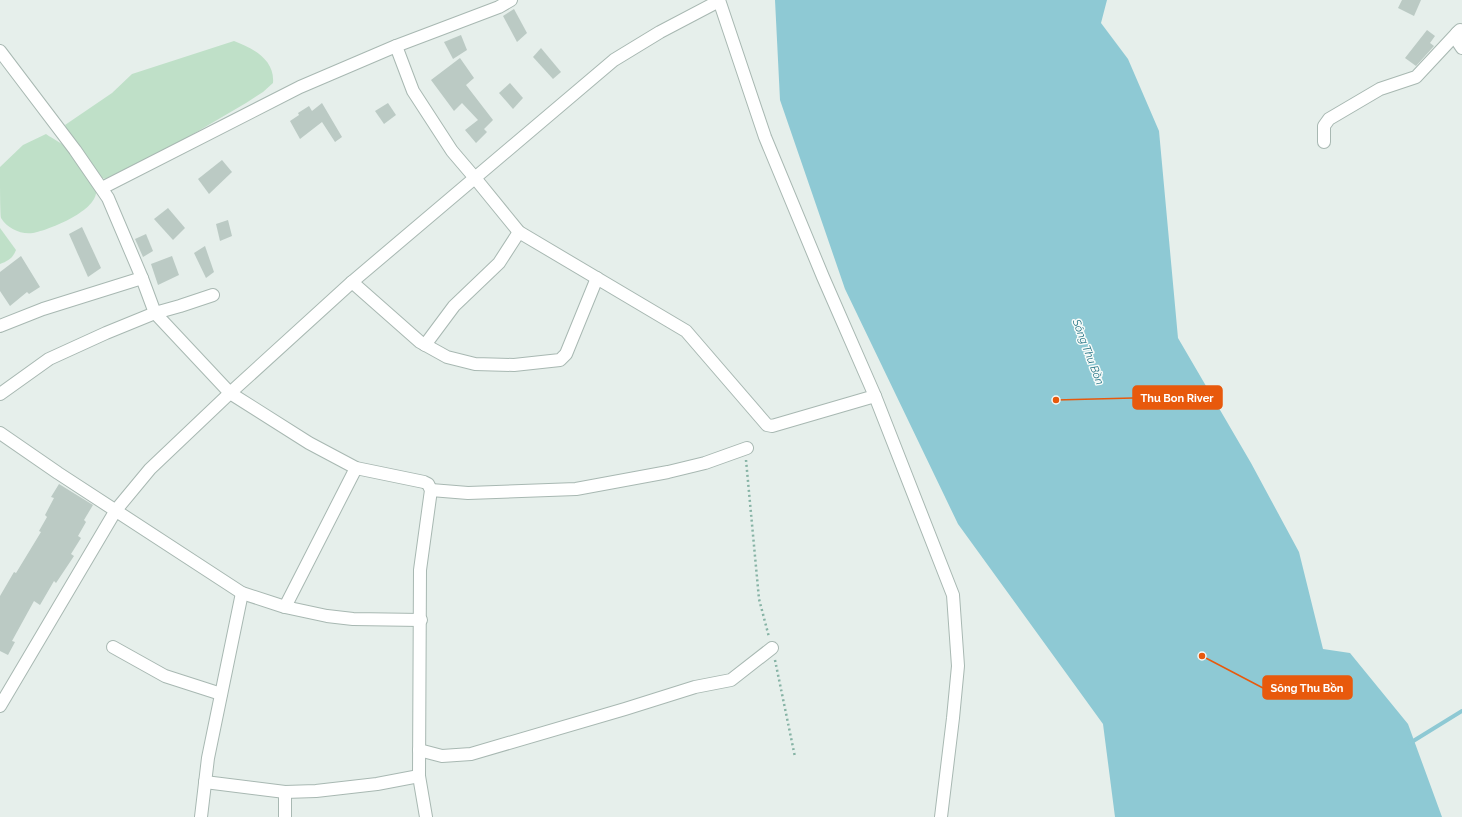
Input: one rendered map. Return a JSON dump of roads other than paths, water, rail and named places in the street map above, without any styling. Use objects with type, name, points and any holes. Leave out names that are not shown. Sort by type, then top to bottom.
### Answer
[{"type":"street","points":[[102,188],[300,87],[396,46],[499,7],[511,0]]},
{"type":"street","points":[[0,706],[116,510],[150,469],[230,393],[352,282],[614,60],[660,32],[719,0],[765,137],[823,277],[875,396],[953,595],[958,666],[941,817]]},
{"type":"street","points":[[1459,30],[1456,39],[1462,48]]},
{"type":"street","points":[[1324,142],[1324,126],[1329,119],[1380,89],[1416,76],[1459,30]]},
{"type":"street","points":[[396,46],[413,91],[452,151],[519,232],[686,331],[767,425],[772,426],[875,396]]},
{"type":"street","points":[[0,51],[75,150],[108,198],[142,278],[155,313],[230,393],[308,444],[356,468],[428,484],[431,490],[420,570],[421,620],[419,776],[426,817]]},
{"type":"street","points":[[425,345],[454,306],[499,263],[519,232]]},
{"type":"street","points":[[0,326],[43,309],[142,278]]},
{"type":"street","points":[[352,282],[420,342],[447,357],[475,364],[514,365],[560,360],[566,354],[597,278]]},
{"type":"street","points":[[0,394],[49,359],[155,313],[213,295]]},
{"type":"street","points":[[0,433],[58,473],[242,593],[285,607],[327,616],[353,619],[421,620]]},
{"type":"street","points":[[431,490],[468,493],[576,489],[668,472],[705,463],[747,448]]},
{"type":"street","points":[[285,607],[356,468]]},
{"type":"street","points":[[201,817],[208,758],[242,593]]},
{"type":"street","points":[[113,647],[165,676],[221,694]]},
{"type":"street","points":[[419,750],[442,756],[471,754],[695,687],[731,680],[772,648]]},
{"type":"street","points":[[205,782],[285,792],[316,791],[378,784],[419,776]]},
{"type":"street","points":[[284,817],[285,792]]},
{"type":"water","points":[[775,0],[1107,0],[1101,23],[1128,59],[1159,131],[1178,338],[1251,463],[1299,552],[1323,649],[1350,653],[1408,724],[1442,817],[1115,817],[1103,724],[958,524],[845,289],[780,100]]},
{"type":"waterway","points":[[1410,743],[1462,711]]},
{"type":"place","name":"Thu Bon River","points":[[1056,400]]},
{"type":"place","name":"Sông Thu Bồn","points":[[1202,656]]}]
